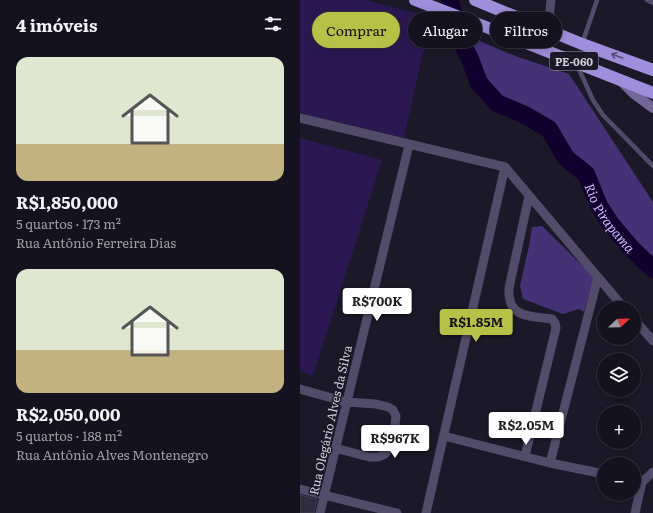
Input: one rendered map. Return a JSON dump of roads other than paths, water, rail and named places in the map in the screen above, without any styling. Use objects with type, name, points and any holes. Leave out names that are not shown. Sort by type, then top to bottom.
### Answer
[{"type":"highway","name":"PE-060","points":[[475,0],[504,12]]},
{"type":"highway","name":"PE-060","points":[[418,1],[653,93]]},
{"type":"highway","name":"PE-060","points":[[562,36],[582,44],[647,65],[653,70]]},
{"type":"main road","points":[[621,80],[634,94],[653,108]]},
{"type":"street","points":[[550,12],[551,0]]},
{"type":"street","points":[[300,118],[505,167],[618,301]]},
{"type":"street","name":"Rua Olegário Alves da Silva","points":[[320,513],[409,145]]},
{"type":"street","points":[[426,513],[505,167]]},
{"type":"street","points":[[525,456],[556,328],[552,319],[521,314],[514,310],[510,304],[508,296],[529,196]]},
{"type":"street","points":[[550,463],[598,277]]},
{"type":"street","points":[[641,327],[653,341]]},
{"type":"street","points":[[300,389],[346,402],[388,406],[393,410],[396,416],[389,449],[385,454],[378,457],[369,457],[335,448]]},
{"type":"street","points":[[444,436],[550,463],[597,473]]},
{"type":"street","points":[[641,479],[653,472]]},
{"type":"street","points":[[300,489],[397,513]]},
{"type":"street","points":[[635,513],[636,501]]},
{"type":"lane","points":[[582,44],[597,0]]},
{"type":"lane","points":[[647,0],[653,3]]},
{"type":"lane","points":[[576,62],[593,100],[603,115],[653,166]]},
{"type":"waterway","name":"Rio Pirapama","points":[[450,0],[458,35],[470,59],[479,83],[497,103],[525,115],[549,129],[566,158],[586,174],[599,206],[610,223],[632,249],[653,269]]}]
